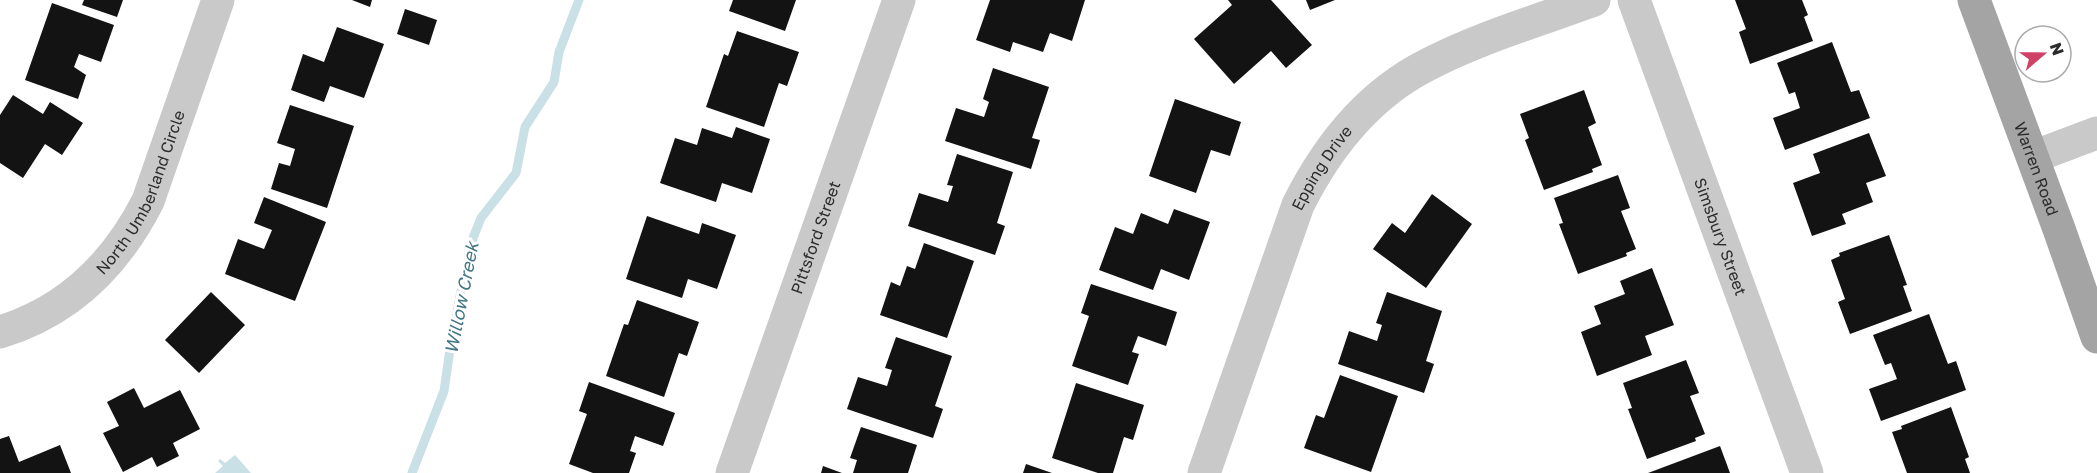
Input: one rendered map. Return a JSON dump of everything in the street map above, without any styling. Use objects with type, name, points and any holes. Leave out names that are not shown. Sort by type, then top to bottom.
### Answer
[{"type":"main road","name":"Warren Road","points":[[1974,0],[2097,337]]},
{"type":"street","name":"North Umberland Circle","points":[[0,332],[43,315],[75,294],[116,254],[135,226],[148,201],[218,0]]},
{"type":"street","name":"Pittsford Street","points":[[732,473],[899,0]]},
{"type":"street","name":"Epping Drive","points":[[1204,473],[1298,205],[1312,176],[1350,124],[1372,102],[1425,66],[1454,52],[1594,0]]},
{"type":"street","name":"Simsbury Street","points":[[1634,0],[1807,473]]},
{"type":"street","points":[[2033,157],[2097,133]]},
{"type":"water","points":[[235,455],[251,473],[215,473],[223,466],[218,461],[220,459],[225,463]]},
{"type":"building","points":[[84,0],[123,0],[117,17],[82,5]]},
{"type":"building","points":[[352,0],[372,0],[370,7]]},
{"type":"building","points":[[733,0],[796,0],[785,31],[729,11]]},
{"type":"building","points":[[990,0],[1085,0],[1072,41],[1050,33],[1043,52],[1013,42],[1010,52],[976,40]]},
{"type":"building","points":[[1228,0],[1271,0],[1312,45],[1286,68],[1271,51],[1234,84],[1194,39],[1232,5]]},
{"type":"building","points":[[1306,0],[1335,0],[1310,10]]},
{"type":"building","points":[[1735,0],[1802,0],[1808,15],[1804,17],[1813,41],[1750,64],[1739,32],[1746,29]]},
{"type":"building","points":[[52,3],[114,25],[101,62],[79,54],[74,67],[86,75],[78,99],[25,80]]},
{"type":"building","points":[[405,9],[437,20],[429,45],[397,34]]},
{"type":"building","points":[[337,27],[384,44],[364,98],[330,86],[324,102],[291,90],[303,54],[324,62]]},
{"type":"building","points":[[737,31],[799,52],[787,86],[779,83],[764,127],[706,107],[724,54],[728,56]]},
{"type":"building","points":[[1832,42],[1851,92],[1859,90],[1870,118],[1785,150],[1773,118],[1800,108],[1795,92],[1789,94],[1777,63]]},
{"type":"building","points":[[993,68],[1049,87],[1032,138],[1040,140],[1031,169],[945,141],[956,108],[984,117],[989,102],[983,99]]},
{"type":"building","points":[[1584,90],[1596,123],[1588,127],[1602,165],[1592,169],[1593,172],[1544,190],[1525,140],[1529,138],[1520,114]]},
{"type":"building","points":[[13,95],[43,114],[50,102],[83,123],[62,155],[45,144],[23,178],[0,163],[0,115]]},
{"type":"building","points":[[1175,99],[1241,122],[1230,156],[1211,150],[1196,193],[1149,176]]},
{"type":"building","points":[[290,105],[354,126],[327,208],[271,189],[279,163],[290,166],[295,149],[277,143]]},
{"type":"building","points":[[736,127],[770,139],[752,193],[722,183],[716,202],[660,183],[675,138],[697,145],[702,128],[732,138]]},
{"type":"building","points":[[1869,133],[1886,176],[1866,183],[1873,202],[1842,214],[1846,224],[1812,236],[1793,183],[1820,173],[1813,154]]},
{"type":"building","points":[[957,154],[1013,172],[997,223],[1005,226],[995,255],[908,226],[919,193],[948,202],[953,186],[947,185]]},
{"type":"building","points":[[1618,175],[1630,208],[1621,211],[1636,249],[1626,253],[1627,256],[1578,274],[1559,224],[1563,223],[1554,198]]},
{"type":"building","points":[[1432,194],[1472,224],[1426,288],[1373,249],[1392,223],[1405,233]]},
{"type":"building","points":[[264,197],[326,222],[295,301],[225,274],[238,239],[264,249],[272,230],[254,223]]},
{"type":"building","points":[[1174,209],[1210,222],[1189,280],[1161,269],[1153,290],[1099,270],[1115,227],[1133,234],[1141,213],[1168,224]]},
{"type":"building","points":[[647,216],[699,234],[702,223],[736,235],[717,289],[688,279],[682,298],[626,279]]},
{"type":"building","points":[[1889,235],[1907,285],[1903,286],[1912,311],[1850,334],[1838,302],[1845,299],[1831,260],[1840,256],[1839,253]]},
{"type":"building","points":[[924,243],[974,261],[947,338],[880,315],[891,282],[900,286],[907,266],[915,269]]},
{"type":"building","points":[[1652,268],[1674,325],[1645,336],[1652,355],[1597,376],[1581,332],[1601,324],[1594,306],[1625,294],[1620,281]]},
{"type":"building","points":[[1091,284],[1177,312],[1166,346],[1138,336],[1132,352],[1139,354],[1128,385],[1072,366],[1089,316],[1081,313]]},
{"type":"building","points":[[211,292],[245,325],[199,373],[165,340]]},
{"type":"building","points":[[1387,292],[1442,311],[1426,361],[1434,364],[1424,393],[1338,364],[1349,331],[1377,341],[1382,325],[1376,323]]},
{"type":"building","points":[[637,300],[699,322],[687,356],[679,353],[664,397],[606,376],[624,324],[628,325]]},
{"type":"building","points":[[1929,314],[1948,364],[1956,361],[1966,390],[1881,421],[1869,389],[1897,379],[1891,363],[1885,365],[1873,335]]},
{"type":"building","points":[[896,337],[952,356],[935,406],[943,409],[933,438],[847,409],[858,377],[887,386],[892,370],[885,368]]},
{"type":"building","points":[[1686,360],[1699,393],[1690,396],[1705,434],[1695,438],[1696,441],[1647,459],[1628,409],[1632,408],[1623,383]]},
{"type":"building","points":[[1340,375],[1398,396],[1371,472],[1304,448],[1316,415],[1324,418]]},
{"type":"building","points":[[589,382],[675,413],[663,446],[635,436],[630,451],[636,453],[629,473],[593,473],[569,464],[587,414],[579,411]]},
{"type":"building","points":[[1076,383],[1144,405],[1133,440],[1124,437],[1113,473],[1098,473],[1052,458]]},
{"type":"building","points":[[134,388],[144,408],[180,390],[200,429],[173,443],[179,456],[157,467],[152,457],[123,472],[103,433],[119,426],[107,402]]},
{"type":"building","points":[[1951,407],[1969,457],[1965,459],[1970,473],[1907,473],[1892,432],[1902,429],[1901,426]]},
{"type":"building","points":[[861,427],[917,445],[908,473],[853,473],[857,460],[850,458]]},
{"type":"building","points":[[9,436],[19,462],[60,445],[71,473],[0,473],[0,439]]},
{"type":"building","points":[[1720,446],[1730,473],[1648,473]]},
{"type":"building","points":[[1026,464],[1052,473],[1023,473]]},
{"type":"building","points":[[823,466],[842,473],[821,473]]},
{"type":"waterway","name":"Willow Creek","points":[[412,473],[444,391],[451,342],[473,238],[481,218],[516,173],[525,127],[554,82],[559,52],[579,0]]}]
